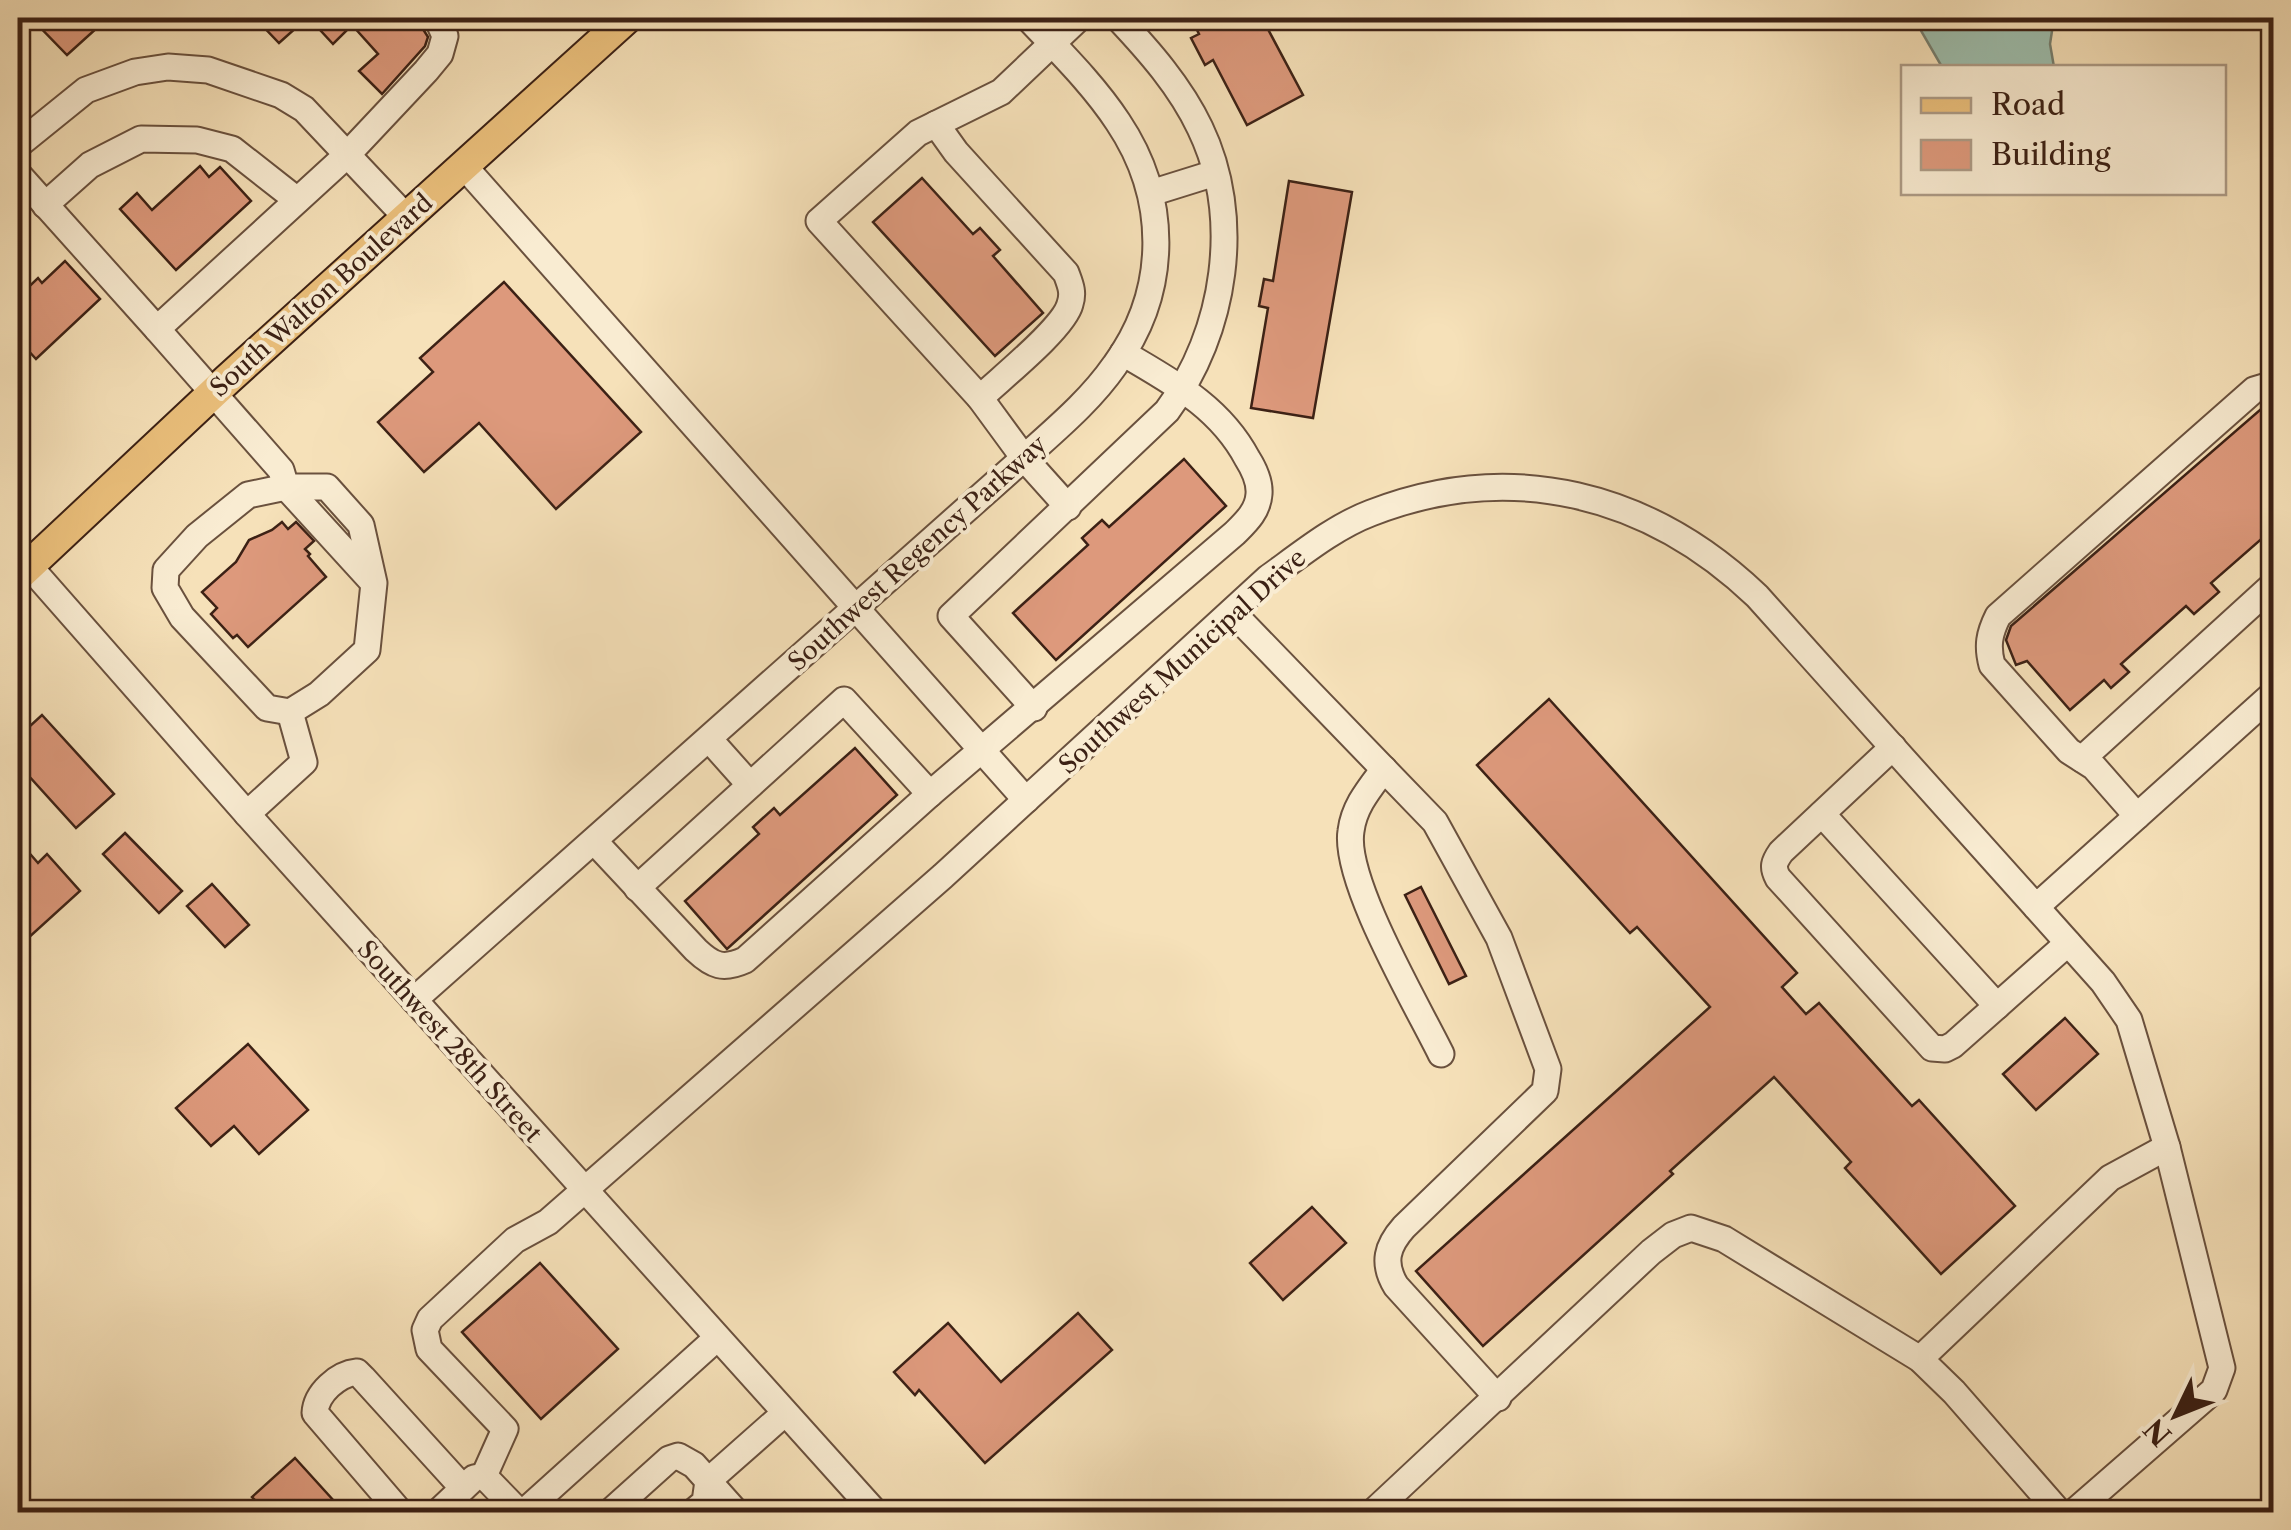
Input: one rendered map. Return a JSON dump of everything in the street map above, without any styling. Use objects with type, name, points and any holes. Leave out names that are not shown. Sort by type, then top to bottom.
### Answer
[{"type":"main road","name":"South Walton Boulevard","points":[[21,565],[627,18]]},
{"type":"street","points":[[157,330],[346,155],[440,54],[445,36],[438,18]]},
{"type":"street","name":"Southwest Regency Parkway","points":[[414,1000],[1024,458],[1090,396],[1124,353],[1146,308],[1158,260],[1151,194],[1118,122],[1028,18]]},
{"type":"street","points":[[1068,506],[1024,458],[980,398],[818,221],[886,158],[936,124],[1001,92],[1079,18]]},
{"type":"street","points":[[1034,708],[951,616],[1143,437],[1184,389],[1209,334],[1220,286],[1226,220],[1201,129],[1169,76],[1118,18]]},
{"type":"street","points":[[18,145],[86,90],[134,72],[168,67],[208,70],[280,94],[304,108],[406,218]]},
{"type":"street","points":[[936,124],[956,152],[1066,273],[1073,290],[1070,309],[1055,328],[980,398]]},
{"type":"street","points":[[45,204],[90,165],[141,139],[197,140],[232,149],[297,200]]},
{"type":"street","points":[[463,165],[1026,800]]},
{"type":"street","points":[[1151,194],[1216,173]]},
{"type":"street","points":[[18,174],[281,470],[286,487],[374,583],[367,650],[319,694],[290,712],[267,708],[182,616],[166,588],[166,570],[198,536],[248,495],[286,487]]},
{"type":"street","points":[[594,840],[712,965],[730,967],[745,960],[930,794],[1252,516],[1260,497],[1257,475],[1219,416],[1184,389],[1124,353]]},
{"type":"street","points":[[2137,816],[2094,767],[2069,751],[1992,664],[1988,650],[1992,628],[1998,616],[2254,390],[2274,384]]},
{"type":"street","name":"Southwest Municipal Drive","points":[[474,1482],[506,1429],[429,1349],[425,1330],[430,1320],[515,1240],[548,1222],[1026,800],[1268,578],[1315,544],[1368,514],[1414,499],[1492,486],[1546,490],[1599,501],[1642,516],[1722,562],[1758,596],[2103,982],[2129,1020],[2167,1147],[2222,1368],[2214,1390],[2074,1512]]},
{"type":"street","name":"Southwest 28th Street","points":[[21,565],[875,1512]]},
{"type":"street","points":[[2082,759],[2274,584]]},
{"type":"street","points":[[1232,612],[1435,822],[1499,938],[1548,1069],[1545,1091],[1404,1226],[1392,1241],[1387,1256],[1388,1273],[1396,1286],[1498,1398]]},
{"type":"street","points":[[2036,907],[2274,693]]},
{"type":"street","points":[[638,888],[844,700],[930,794]]},
{"type":"street","points":[[247,814],[304,762],[290,712]]},
{"type":"street","points":[[709,739],[750,785]]},
{"type":"street","points":[[1893,747],[1781,852],[1774,870],[1906,1020],[1932,1048],[1945,1049],[2068,943]]},
{"type":"street","points":[[1384,769],[1357,807],[1350,846],[1354,872],[1441,1054]]},
{"type":"street","points":[[1822,814],[1997,1006]]},
{"type":"street","points":[[1920,1359],[2110,1178],[2167,1147]]},
{"type":"street","points":[[1373,1512],[1651,1252],[1673,1235],[1691,1228],[1724,1239],[1920,1359],[2059,1512]]},
{"type":"street","points":[[400,1512],[315,1413],[320,1396],[350,1372],[358,1372],[474,1482],[521,1512],[717,1338]]},
{"type":"street","points":[[693,1512],[705,1502],[708,1481],[785,1413]]},
{"type":"street","points":[[610,1512],[669,1459],[678,1456],[694,1465],[736,1512]]},
{"type":"street","points":[[438,1512],[474,1482]]},
{"type":"shaded area","points":[[1920,18],[2054,18],[2050,44],[2054,65],[1941,65],[1920,29]]},
{"type":"building","points":[[31,18],[108,18],[67,55]]},
{"type":"building","points":[[255,18],[307,18],[279,43]]},
{"type":"building","points":[[309,18],[416,18],[428,37],[425,46],[382,94],[359,71],[378,54],[352,25],[333,44]]},
{"type":"building","points":[[1191,18],[1262,18],[1303,95],[1247,125],[1213,60],[1205,65],[1191,38],[1199,34]]},
{"type":"building","points":[[200,166],[209,177],[220,167],[251,201],[176,270],[120,209],[137,193],[152,210]]},
{"type":"building","points":[[922,178],[973,234],[980,228],[1000,250],[993,256],[1043,313],[995,356],[873,222]]},
{"type":"building","points":[[1289,181],[1352,192],[1313,418],[1251,408],[1268,308],[1259,306],[1264,279],[1273,281]]},
{"type":"building","points":[[65,261],[100,299],[36,359],[25,347],[18,354],[18,297],[38,278],[42,283]]},
{"type":"building","points":[[504,282],[641,432],[556,509],[479,423],[424,472],[378,422],[433,372],[420,358]]},
{"type":"building","points":[[2268,403],[2274,407],[2274,528],[2211,583],[2219,592],[2194,614],[2186,606],[2121,664],[2129,672],[2111,688],[2104,680],[2070,710],[2027,661],[2016,665],[2006,640],[2011,626]]},
{"type":"building","points":[[1184,459],[1226,506],[1056,660],[1013,613],[1088,545],[1082,538],[1102,520],[1109,527]]},
{"type":"building","points":[[282,522],[288,529],[296,522],[314,541],[305,549],[326,577],[248,647],[237,635],[233,638],[211,614],[217,608],[202,592],[236,562],[249,540]]},
{"type":"building","points":[[1549,699],[1797,973],[1782,987],[1806,1014],[1819,1003],[1912,1106],[1919,1100],[2015,1206],[1941,1274],[1845,1168],[1851,1162],[1774,1077],[1483,1346],[1416,1271],[1710,1007],[1637,927],[1630,933],[1477,765]]},
{"type":"building","points":[[42,715],[114,794],[76,828],[18,764],[18,737]]},
{"type":"building","points":[[855,748],[897,795],[727,949],[685,901],[759,834],[753,827],[774,808],[780,815]]},
{"type":"building","points":[[125,833],[182,891],[159,913],[103,854]]},
{"type":"building","points":[[18,840],[38,863],[47,854],[80,891],[26,940],[18,931]]},
{"type":"building","points":[[212,884],[249,925],[225,947],[187,906]]},
{"type":"building","points":[[1421,887],[1466,976],[1449,984],[1405,895]]},
{"type":"building","points":[[2065,1018],[2098,1054],[2036,1110],[2003,1074]]},
{"type":"building","points":[[248,1044],[308,1110],[259,1154],[234,1126],[211,1146],[176,1108]]},
{"type":"building","points":[[1312,1207],[1346,1243],[1283,1300],[1250,1263]]},
{"type":"building","points":[[540,1263],[618,1349],[541,1419],[462,1332]]},
{"type":"building","points":[[1078,1313],[1112,1350],[985,1463],[919,1390],[915,1395],[894,1372],[948,1323],[1001,1382]]},
{"type":"building","points":[[295,1458],[344,1512],[266,1512],[252,1497]]}]
